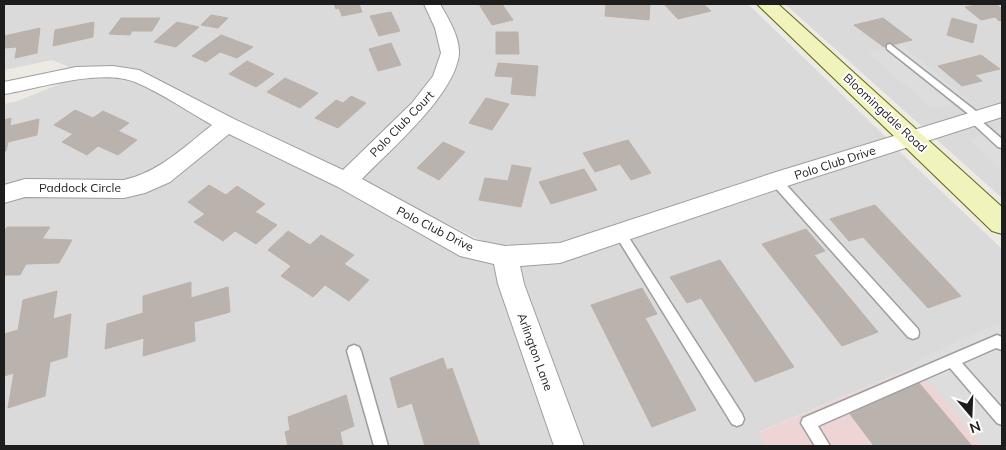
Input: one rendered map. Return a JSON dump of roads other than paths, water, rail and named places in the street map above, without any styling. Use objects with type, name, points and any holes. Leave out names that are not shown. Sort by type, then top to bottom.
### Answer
[{"type":"main road","name":"Bloomingdale Road","points":[[767,4],[1002,223]]},
{"type":"street","name":"Polo Club Court","points":[[346,181],[419,108],[444,76],[450,53],[444,28],[432,4]]},
{"type":"street","name":"Polo Club Drive","points":[[4,88],[76,73],[113,72],[139,76],[227,124],[346,181],[469,249],[505,256],[560,252],[776,181],[1002,110]]},
{"type":"street","name":"Paddock Circle","points":[[4,194],[26,188],[124,189],[145,184],[162,176],[227,124]]},
{"type":"street","name":"Arlington Lane","points":[[505,256],[511,284],[569,446]]},
{"type":"lane","points":[[890,47],[976,118],[1002,143]]},
{"type":"lane","points":[[776,181],[913,332]]},
{"type":"lane","points":[[620,233],[737,419]]},
{"type":"lane","points":[[823,446],[808,423],[997,341],[1002,344]]},
{"type":"lane","points":[[354,351],[381,446]]},
{"type":"lane","points":[[952,361],[1002,418]]}]
